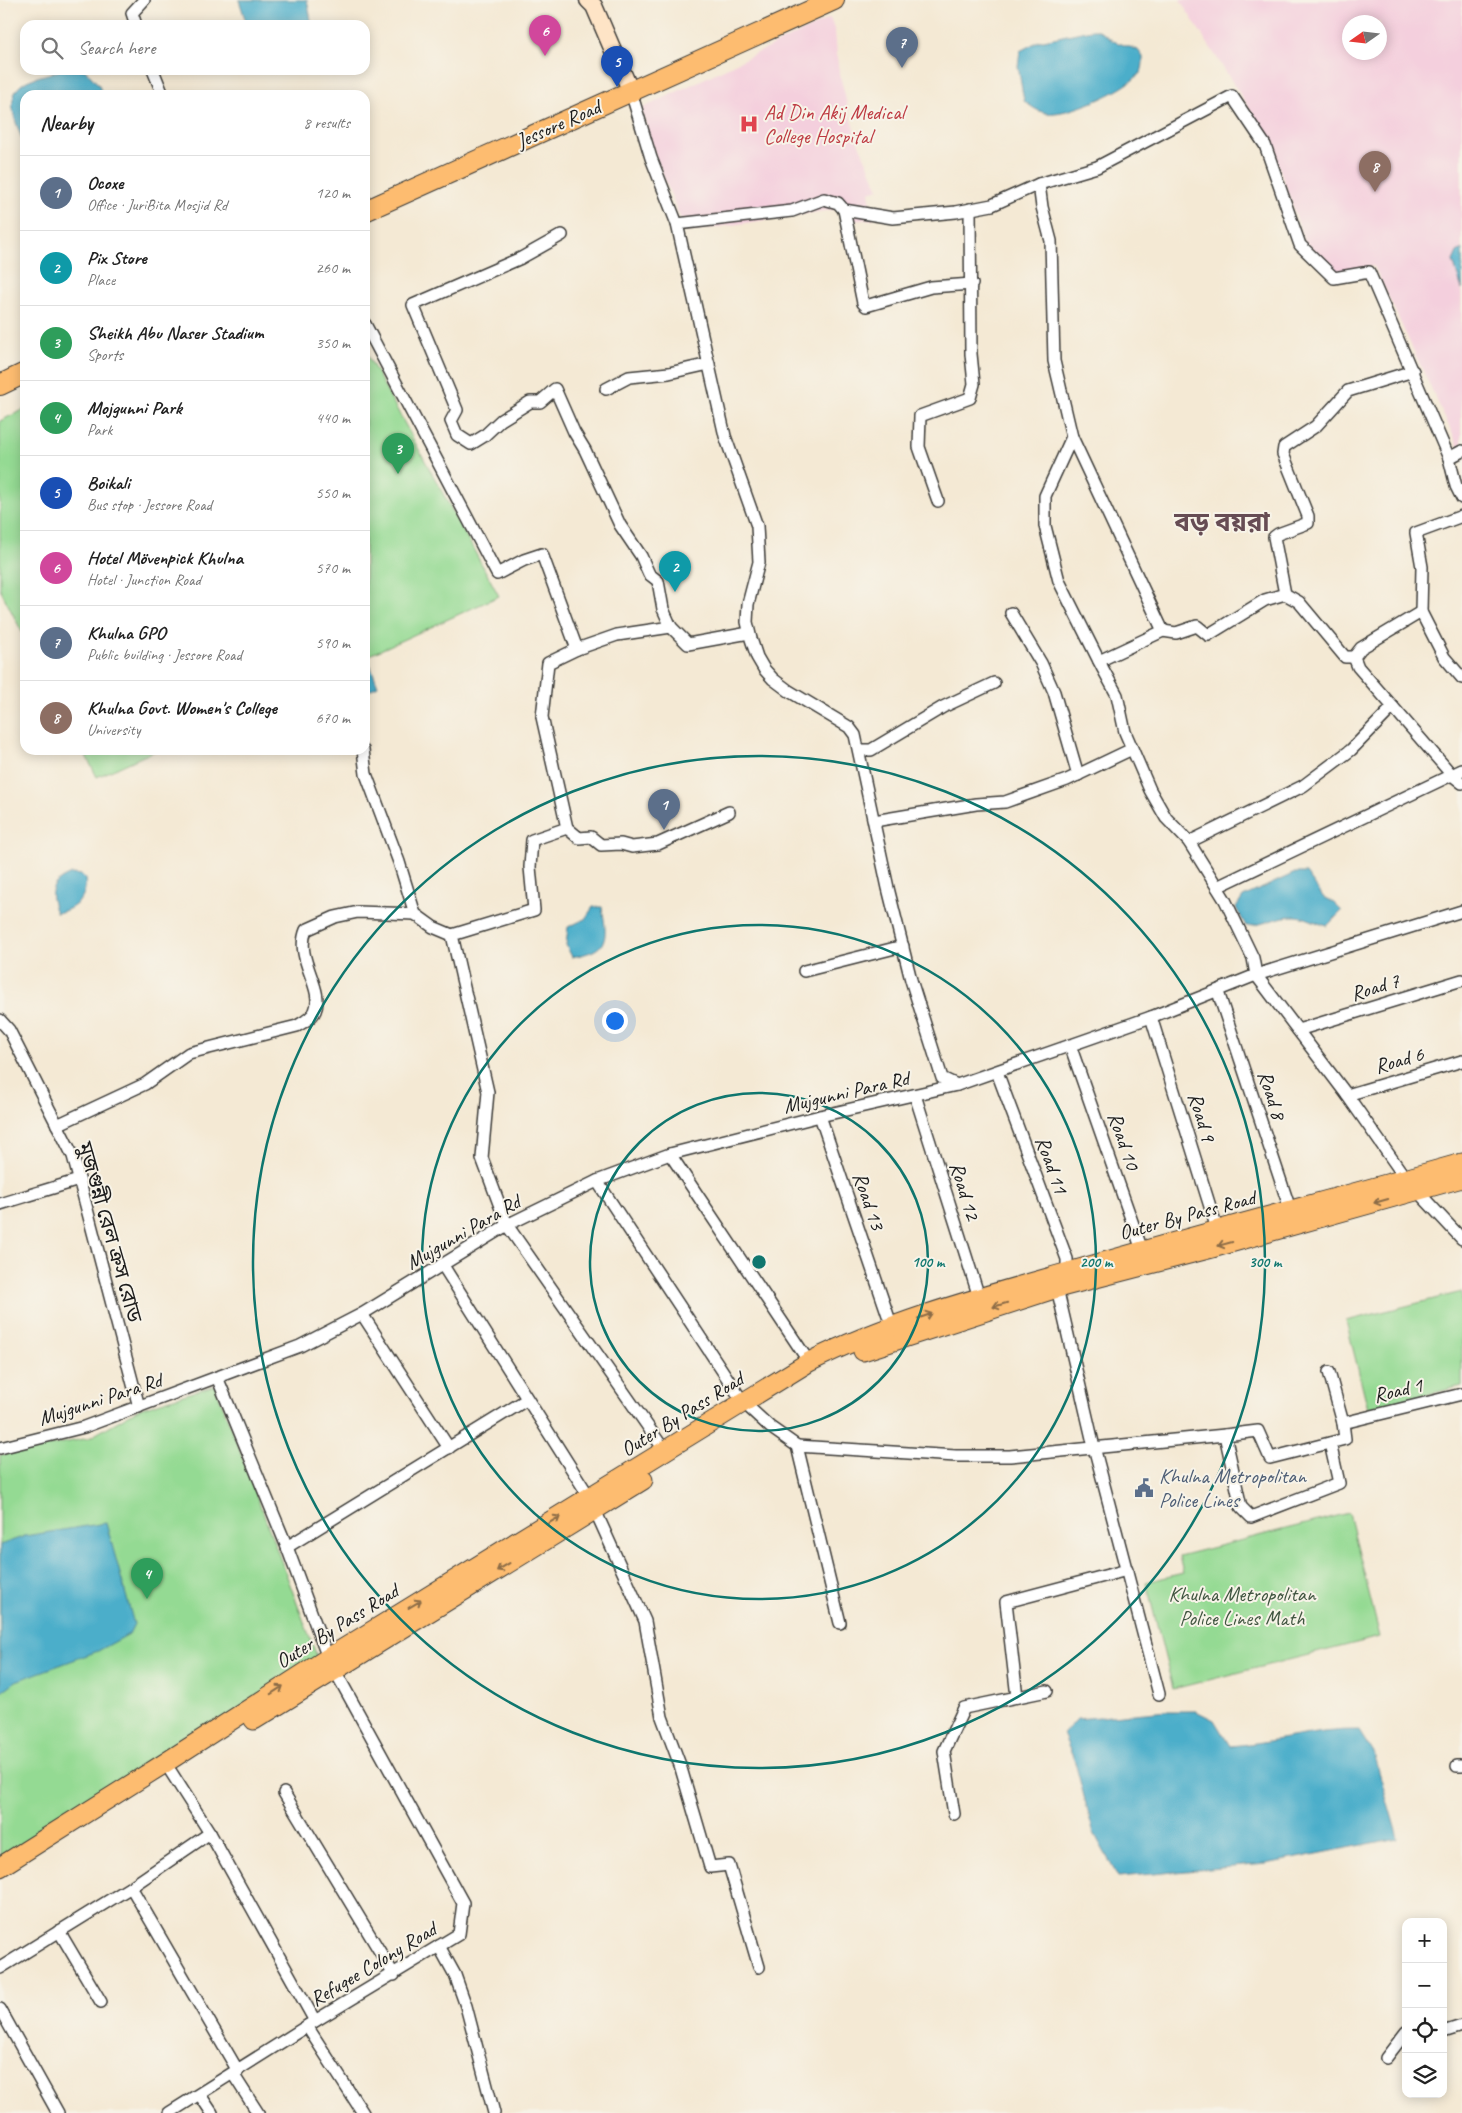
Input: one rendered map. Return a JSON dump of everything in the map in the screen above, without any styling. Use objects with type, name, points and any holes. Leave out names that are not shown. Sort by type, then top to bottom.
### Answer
[{"type":"highway","name":"Jessore Road","points":[[370,209],[834,0]]},
{"type":"highway","points":[[0,385],[20,375]]},
{"type":"main road","points":[[588,0],[594,6],[631,92]]},
{"type":"main road","name":"Outer By Pass Road","points":[[592,1504],[665,1451],[855,1353],[1057,1288],[1212,1248],[1412,1185],[1462,1163]]},
{"type":"main road","name":"Outer By Pass Road","points":[[0,1867],[165,1763],[331,1664],[748,1407],[809,1362],[849,1342],[979,1297],[1217,1229],[1290,1210],[1412,1185],[1462,1178]]},
{"type":"main road","name":"Outer By Pass Road","points":[[0,1879],[171,1772],[331,1664]]},
{"type":"street","points":[[134,20],[132,13],[144,0]]},
{"type":"street","points":[[155,75],[161,90]]},
{"type":"street","points":[[631,92],[650,158],[677,224],[725,436],[757,526],[760,562],[748,604],[747,622],[749,633],[757,657],[764,669],[789,691],[849,727],[855,735],[860,750],[874,821],[911,980],[942,1078],[957,1084]]},
{"type":"street","points":[[844,210],[893,218],[992,205],[1039,184],[1098,168],[1232,96],[1265,144],[1300,245],[1334,278],[1369,272],[1449,458],[1456,486],[1462,498]]},
{"type":"street","points":[[1039,184],[1042,207],[1051,241],[1054,361],[1072,437],[1164,631]]},
{"type":"street","points":[[677,224],[792,210],[824,199],[838,203],[844,210],[866,306],[931,287],[972,284]]},
{"type":"street","points":[[938,501],[919,447],[920,416],[970,398],[974,384],[971,354],[970,209]]},
{"type":"street","points":[[562,235],[521,258],[413,305],[457,410],[451,421],[457,435],[472,444],[508,416],[530,402],[540,402],[555,389],[574,432],[586,450],[620,525],[641,556],[649,574],[658,581],[663,609],[671,628],[688,644],[749,633]]},
{"type":"street","points":[[370,333],[498,574],[524,560],[542,554],[576,649]]},
{"type":"street","points":[[606,389],[629,377],[669,373],[710,364]]},
{"type":"street","points":[[1284,594],[1274,537],[1308,523],[1308,516],[1283,454],[1284,447],[1316,426],[1348,391],[1413,371]]},
{"type":"street","points":[[1072,437],[1044,496],[1045,526],[1059,581],[1117,694],[1125,732],[1132,749],[1166,818],[1189,842],[1217,887],[1253,958],[1256,976],[1347,1095],[1412,1185],[1462,1239]]},
{"type":"street","points":[[1449,458],[1462,451]]},
{"type":"street","points":[[1462,516],[1416,533],[1422,567],[1420,612],[1444,657],[1462,678]]},
{"type":"street","points":[[1099,661],[1164,631],[1176,633],[1197,626],[1208,635],[1265,600],[1284,594],[1299,602],[1345,657],[1354,657]]},
{"type":"street","points":[[1354,657],[1361,648],[1420,612]]},
{"type":"street","points":[[1011,613],[1041,663],[1054,692],[1078,775]]},
{"type":"street","points":[[671,628],[617,635],[576,649],[548,663],[542,717],[567,828],[579,838],[591,837],[601,845],[621,844],[632,846],[658,844],[729,812]]},
{"type":"street","points":[[1354,657],[1358,667],[1393,707],[1457,773],[1462,783]]},
{"type":"street","points":[[860,750],[872,750],[943,707],[994,683]]},
{"type":"street","points":[[1189,842],[1303,786],[1351,750],[1393,707]]},
{"type":"street","points":[[874,821],[976,804],[1006,802],[1047,789],[1132,749]]},
{"type":"street","points":[[364,755],[366,774],[400,862],[415,914]]},
{"type":"street","points":[[1217,887],[1457,773]]},
{"type":"street","points":[[57,1125],[145,1084],[189,1053],[297,1026],[308,1020],[315,1011],[317,997],[303,955],[302,940],[306,930],[335,917],[358,912],[415,914],[433,927],[452,936],[534,910],[530,867],[532,840],[567,828]]},
{"type":"street","name":"Mujgunni Para Rd","points":[[0,1448],[84,1427],[300,1346],[362,1314],[507,1225],[597,1181],[670,1154],[820,1116],[915,1096],[997,1072],[1218,992],[1256,976],[1462,911]]},
{"type":"street","points":[[452,936],[488,1092],[482,1158],[507,1225],[665,1451]]},
{"type":"street","points":[[804,971],[902,946]]},
{"type":"street","name":"Road 7","points":[[1298,1030],[1462,980]]},
{"type":"street","name":"Road 8","points":[[1218,992],[1290,1210]]},
{"type":"street","name":"Road 9","points":[[1151,1016],[1217,1229]]},
{"type":"street","name":"মুজগুন্নী রেল ক্রস রোড","points":[[0,1020],[9,1030],[73,1156],[139,1407]]},
{"type":"street","name":"Road 10","points":[[1070,1045],[1142,1250]]},
{"type":"street","name":"Road 6","points":[[1347,1095],[1462,1061]]},
{"type":"street","name":"Road 11","points":[[997,1072],[1067,1259],[1067,1272]]},
{"type":"street","name":"Road 12","points":[[915,1096],[979,1297]]},
{"type":"street","name":"Road 13","points":[[820,1116],[892,1327]]},
{"type":"street","points":[[670,1154],[809,1362]]},
{"type":"street","points":[[0,1204],[80,1180]]},
{"type":"street","points":[[597,1181],[748,1407],[798,1446],[956,1456],[1010,1456],[1258,1431],[1270,1458],[1344,1439],[1343,1423],[1329,1372]]},
{"type":"street","points":[[442,1264],[592,1504],[645,1621],[662,1717],[680,1764],[710,1867],[729,1865],[759,1968]]},
{"type":"street","points":[[1057,1288],[1094,1447],[1159,1694]]},
{"type":"street","points":[[362,1314],[449,1448]]},
{"type":"street","points":[[217,1377],[287,1547],[331,1664]]},
{"type":"street","name":"Road 1","points":[[1343,1423],[1462,1394]]},
{"type":"street","points":[[287,1547],[526,1400]]},
{"type":"street","points":[[1226,1435],[1241,1507],[1251,1517],[1339,1483],[1330,1442]]},
{"type":"street","points":[[798,1446],[840,1623]]},
{"type":"street","points":[[1017,1697],[1006,1602],[1127,1570]]},
{"type":"street","name":"Refugee Colony Road","points":[[170,2113],[459,1934],[463,1903],[331,1664]]},
{"type":"street","points":[[954,1814],[944,1751],[964,1708],[1047,1691]]},
{"type":"street","points":[[171,1772],[210,1833],[311,2024],[363,2113]]},
{"type":"street","points":[[284,1793],[394,1974]]},
{"type":"street","points":[[0,1968],[131,1887],[210,1833]]},
{"type":"street","points":[[131,1887],[258,2113]]},
{"type":"street","points":[[59,1931],[101,2002]]},
{"type":"street","points":[[439,1946],[454,1975],[466,2006],[494,2113]]},
{"type":"street","points":[[0,2009],[58,2113]]},
{"type":"street","points":[[1447,2031],[1462,2026]]},
{"type":"street","points":[[1386,2058],[1402,2037]]},
{"type":"street","points":[[200,2095],[212,2113]]},
{"type":"shaded area","points":[[1180,0],[1462,0],[1461,452],[1374,266],[1336,273],[1305,242],[1270,141]]},
{"type":"shaded area","name":"Ad Din Akij Medical College Hospital","points":[[830,18],[835,32],[838,66],[857,140],[879,189],[869,192],[874,219],[850,221],[838,209],[686,232],[656,158],[641,109]]},
{"type":"green space","points":[[370,360],[499,596],[370,655]]},
{"type":"green space","points":[[20,411],[20,628],[0,589],[0,421]]},
{"type":"green space","points":[[86,755],[146,755],[97,777]]},
{"type":"green space","points":[[1462,1292],[1462,1386],[1368,1409],[1346,1321]]},
{"type":"green space","points":[[215,1385],[318,1659],[0,1863],[0,1455],[89,1438],[139,1409]]},
{"type":"green space","name":"Khulna Metropolitan Police Lines Math","points":[[1349,1513],[1380,1637],[1173,1689],[1146,1582],[1183,1573],[1179,1556]]},
{"type":"water","points":[[239,0],[307,0],[311,20],[245,20]]},
{"type":"water","points":[[1099,30],[1113,41],[1138,50],[1143,57],[1141,72],[1125,86],[1088,104],[1064,111],[1042,112],[1024,101],[1018,66],[1020,51],[1039,41]]},
{"type":"water","points":[[45,75],[90,75],[99,85],[100,90],[20,90],[20,134],[13,111],[14,94],[19,87]]},
{"type":"water","points":[[1462,249],[1462,289],[1453,261],[1457,252]]},
{"type":"water","points":[[370,665],[378,686],[370,690]]},
{"type":"water","points":[[1295,873],[1306,873],[1324,898],[1334,903],[1342,911],[1327,926],[1304,918],[1290,916],[1246,926],[1236,908],[1243,897]]},
{"type":"water","points":[[71,874],[82,875],[85,879],[84,892],[74,906],[56,913],[52,899],[53,889],[59,881]]},
{"type":"water","points":[[593,907],[602,907],[605,928],[603,942],[593,951],[572,957],[566,945],[568,927],[585,919]]},
{"type":"water","points":[[106,1523],[134,1624],[129,1634],[98,1651],[16,1681],[0,1693],[0,1545],[25,1536]]},
{"type":"water","points":[[1168,1711],[1196,1711],[1214,1720],[1230,1746],[1326,1732],[1359,1730],[1374,1754],[1398,1838],[1266,1864],[1118,1877],[1093,1831],[1075,1762],[1063,1734],[1077,1719]]},
{"type":"place","name":"Hotel Mövenpick Khulna","points":[[545,56]]},
{"type":"place","name":"Khulna GPO","points":[[902,68]]},
{"type":"place","name":"Boikali","points":[[617,87]]},
{"type":"place","name":"Ad Din Akij Medical College Hospital","points":[[749,124]]},
{"type":"place","name":"Khulna Govt. Women's College","points":[[1375,192]]},
{"type":"place","name":"Sheikh Abu Naser Stadium","points":[[398,474]]},
{"type":"place","name":"Pix Store","points":[[675,592]]},
{"type":"place","name":"Ocoxe","points":[[664,830]]},
{"type":"place","name":"Khulna Metropolitan Police Lines","points":[[1144,1488]]},
{"type":"place","name":"Mojgunni Park","points":[[147,1599]]},
{"type":"district","name":"বড় বয়রা","points":[[1222,522]]}]
